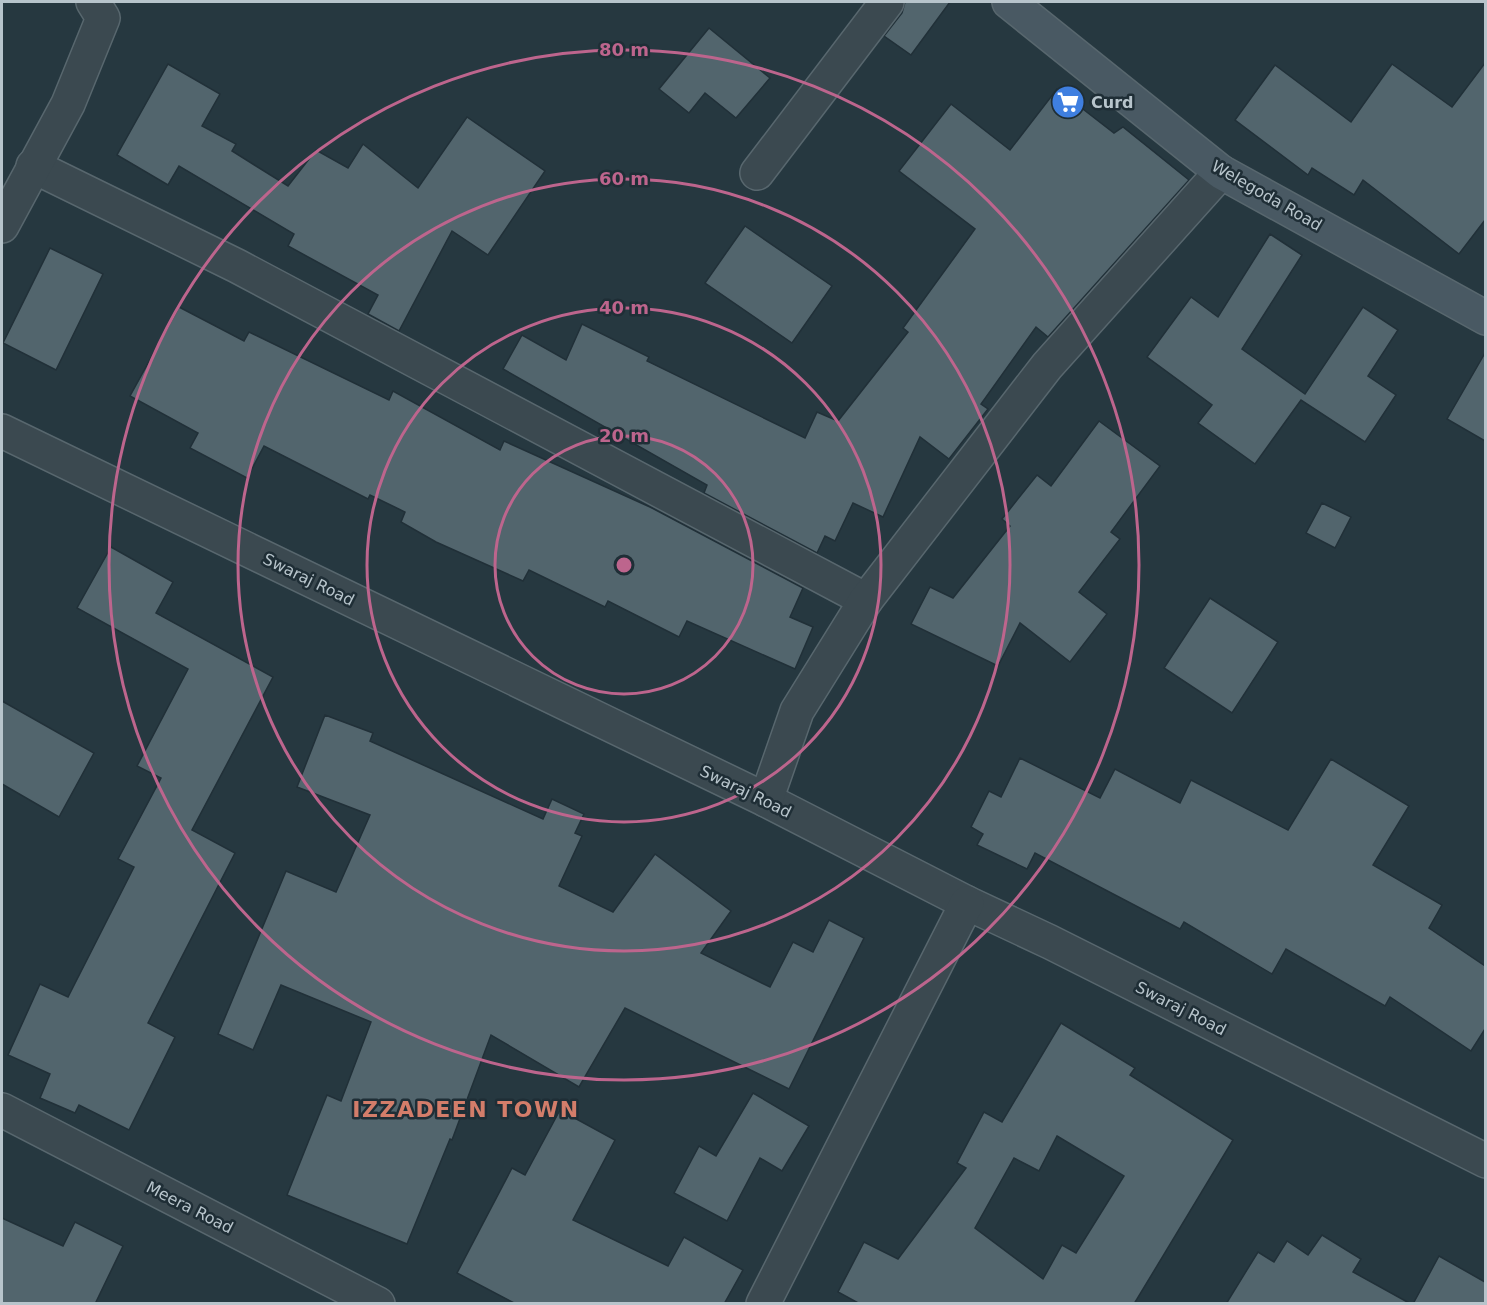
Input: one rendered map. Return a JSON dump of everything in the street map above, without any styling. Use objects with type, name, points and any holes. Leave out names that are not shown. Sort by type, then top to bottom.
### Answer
[{"type":"street","points":[[2,226],[68,104],[103,18],[93,2]]},
{"type":"street","points":[[757,173],[887,2]]},
{"type":"street","name":"Welegoda Road","points":[[1009,2],[1221,172],[1485,318]]},
{"type":"street","points":[[33,166],[237,266],[866,600]]},
{"type":"street","points":[[766,800],[797,711],[866,600],[1047,366],[1221,172]]},
{"type":"street","name":"Swaraj Road","points":[[2,430],[766,800],[967,903],[1050,942],[1485,1161]]},
{"type":"street","points":[[762,1304],[967,903]]},
{"type":"street","name":"Meera Road","points":[[2,1110],[378,1304]]},
{"type":"building","points":[[905,2],[950,2],[911,55],[884,36],[902,13]]},
{"type":"building","points":[[709,28],[770,78],[736,118],[705,93],[689,113],[659,89]]},
{"type":"building","points":[[1485,63],[1485,220],[1459,254],[1363,180],[1354,195],[1312,168],[1308,175],[1235,120],[1275,65],[1351,122],[1392,64],[1452,107]]},
{"type":"building","points":[[168,64],[220,94],[202,126],[236,144],[232,151],[288,186],[316,150],[348,168],[363,144],[418,188],[467,117],[545,171],[488,255],[452,231],[399,331],[368,314],[378,295],[288,246],[294,234],[179,166],[168,185],[117,155]]},
{"type":"building","points":[[1057,89],[1114,133],[1123,127],[1189,180],[1048,337],[1036,327],[981,404],[988,409],[949,459],[920,437],[883,517],[853,503],[835,541],[825,536],[817,553],[704,493],[707,485],[503,369],[522,335],[566,360],[582,324],[649,357],[647,361],[805,438],[817,412],[838,421],[908,332],[903,328],[975,229],[899,171],[951,104],[1010,150]]},
{"type":"building","points":[[745,226],[832,286],[792,343],[705,283]]},
{"type":"building","points":[[1270,234],[1302,255],[1242,349],[1305,394],[1363,307],[1398,330],[1368,376],[1396,395],[1365,442],[1301,400],[1255,464],[1198,423],[1212,405],[1147,357],[1191,297],[1218,317]]},
{"type":"building","points":[[50,248],[103,274],[56,370],[3,343]]},
{"type":"building","points":[[179,307],[244,341],[249,332],[389,400],[393,391],[500,450],[504,441],[650,507],[803,588],[790,617],[813,627],[795,669],[687,621],[679,637],[608,601],[605,607],[529,570],[523,581],[436,542],[401,522],[405,512],[370,495],[368,499],[264,446],[247,478],[190,448],[198,433],[130,396]]},
{"type":"building","points":[[1485,353],[1485,441],[1447,419]]},
{"type":"building","points":[[1099,421],[1160,466],[1111,532],[1120,539],[1079,592],[1107,614],[1070,662],[1020,623],[998,666],[911,624],[930,587],[953,598],[1010,526],[1002,519],[1037,475],[1051,486]]},
{"type":"building","points":[[1322,503],[1351,517],[1335,548],[1306,533]]},
{"type":"building","points":[[111,547],[173,582],[156,613],[273,677],[192,830],[235,853],[148,1023],[175,1037],[129,1130],[79,1105],[75,1113],[40,1098],[50,1074],[8,1055],[40,984],[68,997],[134,867],[118,859],[161,778],[137,766],[188,669],[77,608]]},
{"type":"building","points":[[1210,598],[1278,642],[1232,713],[1164,668]]},
{"type":"building","points":[[2,701],[94,753],[59,817],[2,784]]},
{"type":"building","points":[[325,715],[373,733],[370,741],[543,819],[552,799],[584,814],[575,833],[582,836],[559,886],[613,912],[655,854],[731,911],[701,953],[770,987],[793,942],[813,952],[829,920],[864,938],[789,1089],[625,1008],[579,1087],[491,1035],[452,1140],[450,1139],[407,1244],[287,1195],[327,1095],[341,1101],[371,1022],[281,985],[253,1050],[218,1034],[286,871],[336,892],[370,815],[297,787]]},
{"type":"building","points":[[1020,758],[1100,798],[1115,769],[1180,803],[1191,780],[1288,830],[1331,759],[1409,806],[1373,865],[1442,905],[1429,928],[1485,966],[1485,1029],[1471,1051],[1390,997],[1385,1006],[1286,949],[1272,974],[1184,922],[1180,929],[1035,853],[1027,869],[977,845],[983,834],[971,827],[989,791],[1001,797]]},
{"type":"building","points":[[1061,1023],[1135,1068],[1130,1075],[1233,1140],[1134,1304],[860,1304],[838,1292],[864,1242],[898,1259],[966,1168],[957,1163],[984,1112],[1002,1122]],"holes":[[[1057,1136],[1124,1176],[1076,1253],[1062,1245],[1043,1279],[975,1228],[1014,1158],[1039,1171]]]},
{"type":"building","points":[[753,1093],[809,1126],[782,1171],[760,1158],[727,1221],[674,1193],[699,1146],[716,1156]]},
{"type":"building","points":[[560,1110],[615,1140],[573,1220],[668,1266],[684,1237],[743,1270],[724,1304],[516,1304],[457,1273],[512,1168],[525,1175]]},
{"type":"building","points":[[2,1218],[63,1246],[75,1222],[123,1246],[95,1304],[2,1304]]},
{"type":"building","points":[[1322,1235],[1361,1259],[1353,1272],[1411,1304],[1226,1304],[1258,1252],[1274,1262],[1287,1241],[1308,1255]]},
{"type":"building","points":[[1439,1256],[1485,1282],[1485,1304],[1413,1304]]},
{"type":"place","name":"Curd","points":[[1068,102]]},
{"type":"district","name":"IZZADEEN TOWN","points":[[466,1109]]}]
